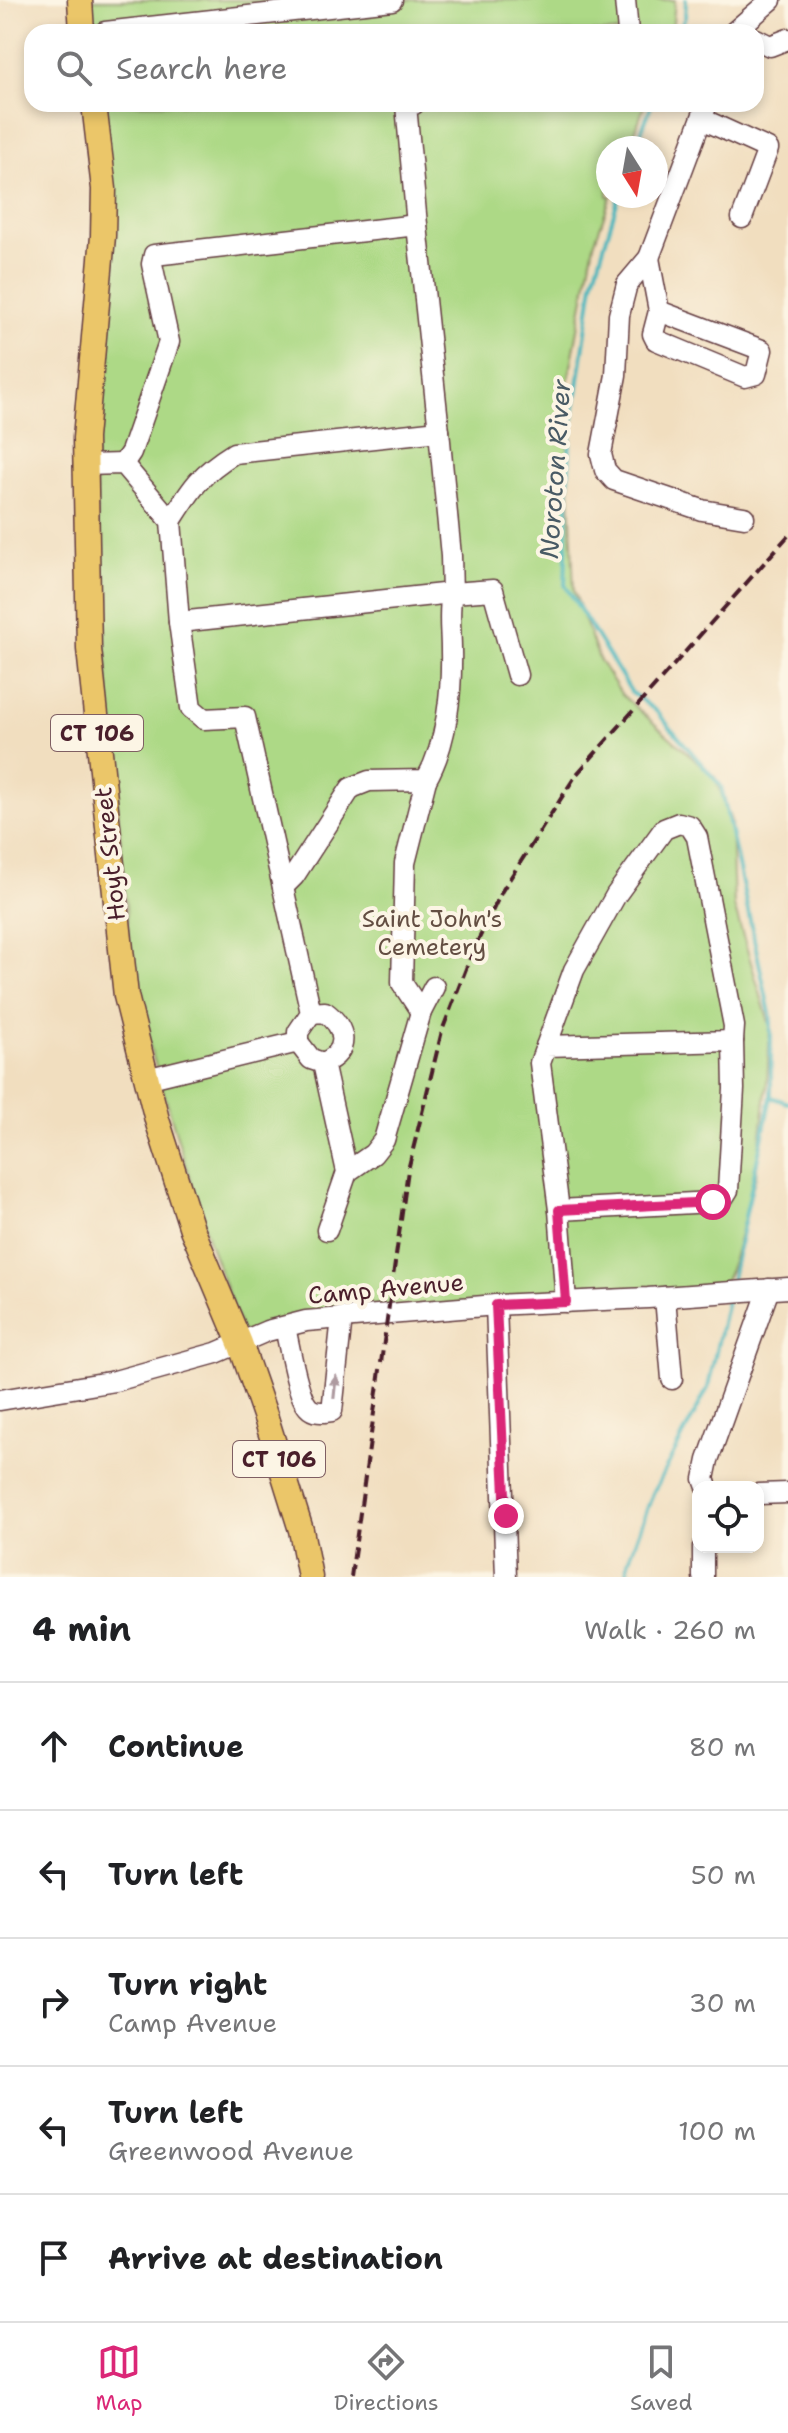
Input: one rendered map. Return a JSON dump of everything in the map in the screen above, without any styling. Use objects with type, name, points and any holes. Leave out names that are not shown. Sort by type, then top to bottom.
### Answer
[{"type":"main road","points":[[80,0],[82,24]]},
{"type":"main road","name":"Hoyt Street","points":[[95,112],[104,189],[85,465],[89,649],[126,996],[146,1079],[192,1229],[240,1343],[297,1514],[310,1577]]},
{"type":"street","points":[[177,24],[392,0]]},
{"type":"street","points":[[625,0],[627,24]]},
{"type":"street","points":[[745,24],[771,0]]},
{"type":"street","points":[[764,43],[770,46],[788,39]]},
{"type":"street","points":[[407,112],[451,556],[452,593],[449,610],[449,692],[437,761],[426,780],[405,863],[402,983],[421,1012]]},
{"type":"street","points":[[704,112],[649,258],[627,284],[619,315],[616,375],[601,454],[605,470],[614,480],[702,510],[744,517]]},
{"type":"street","points":[[706,112],[768,149],[742,218]]},
{"type":"street","points":[[123,464],[131,452],[169,342],[152,264],[154,255],[417,225]]},
{"type":"street","points":[[649,258],[659,311],[653,334],[661,344],[745,377],[756,374],[762,350],[659,311]]},
{"type":"street","points":[[171,521],[206,470],[234,453],[439,431]]},
{"type":"street","points":[[85,465],[123,464]]},
{"type":"street","points":[[123,464],[171,521],[179,622],[191,708],[204,719],[245,717],[311,1013],[298,1032],[298,1042],[311,1059],[323,1063],[340,1051],[344,1043],[342,1031],[336,1019],[325,1012],[311,1013]]},
{"type":"street","points":[[179,622],[493,590],[517,675]]},
{"type":"street","points":[[283,887],[294,876],[351,788],[369,781],[426,780]]},
{"type":"street","points":[[559,1210],[713,1202],[723,1198],[728,1190],[734,1026],[697,837],[690,826],[679,823],[664,829],[616,895],[574,970],[540,1063],[559,1210],[566,1302]]},
{"type":"street","points":[[347,1172],[373,1154],[384,1140],[421,1012],[434,987]]},
{"type":"street","points":[[546,1046],[733,1041]]},
{"type":"street","points":[[146,1079],[298,1042]]},
{"type":"street","points":[[323,1063],[347,1172],[327,1230]]},
{"type":"street","points":[[704,1481],[708,1460],[778,1288]]},
{"type":"street","name":"Camp Avenue","points":[[0,1397],[115,1381],[216,1353],[306,1321],[496,1305],[778,1288]]},
{"type":"street","points":[[665,1297],[672,1379]]},
{"type":"street","points":[[496,1305],[506,1577]]},
{"type":"street","points":[[285,1327],[297,1379],[308,1407],[317,1413],[332,1411],[342,1317]]},
{"type":"street","points":[[764,1494],[788,1493]]},
{"type":"street","points":[[703,1553],[703,1577]]},
{"type":"green space","points":[[85,0],[675,0],[673,24],[86,24]]},
{"type":"green space","name":"Saint John's Cemetery","points":[[94,112],[642,112],[633,136],[596,136],[596,208],[607,208],[594,244],[566,393],[574,591],[599,659],[622,695],[715,777],[731,821],[734,906],[770,1026],[767,1084],[756,1175],[730,1270],[721,1288],[242,1332],[209,1242],[133,991],[110,714],[96,493]]},
{"type":"waterway","name":"Noroton River","points":[[682,24],[686,0]]},
{"type":"waterway","name":"Noroton River","points":[[640,136],[649,112]]},
{"type":"waterway","name":"Noroton River","points":[[615,208],[593,283],[570,441],[565,585],[632,693],[656,711],[721,786],[771,1018],[771,1097],[730,1287]]},
{"type":"waterway","points":[[771,1097],[788,1103]]},
{"type":"waterway","name":"Noroton River","points":[[627,1577],[628,1562],[653,1493],[708,1388],[727,1300]]},
{"type":"railway","points":[[351,1577],[408,1170],[442,1031],[472,953],[502,891],[576,775],[788,536]]},
{"type":"route","points":[[506,1516],[496,1305],[566,1302],[559,1210],[713,1202]]}]
